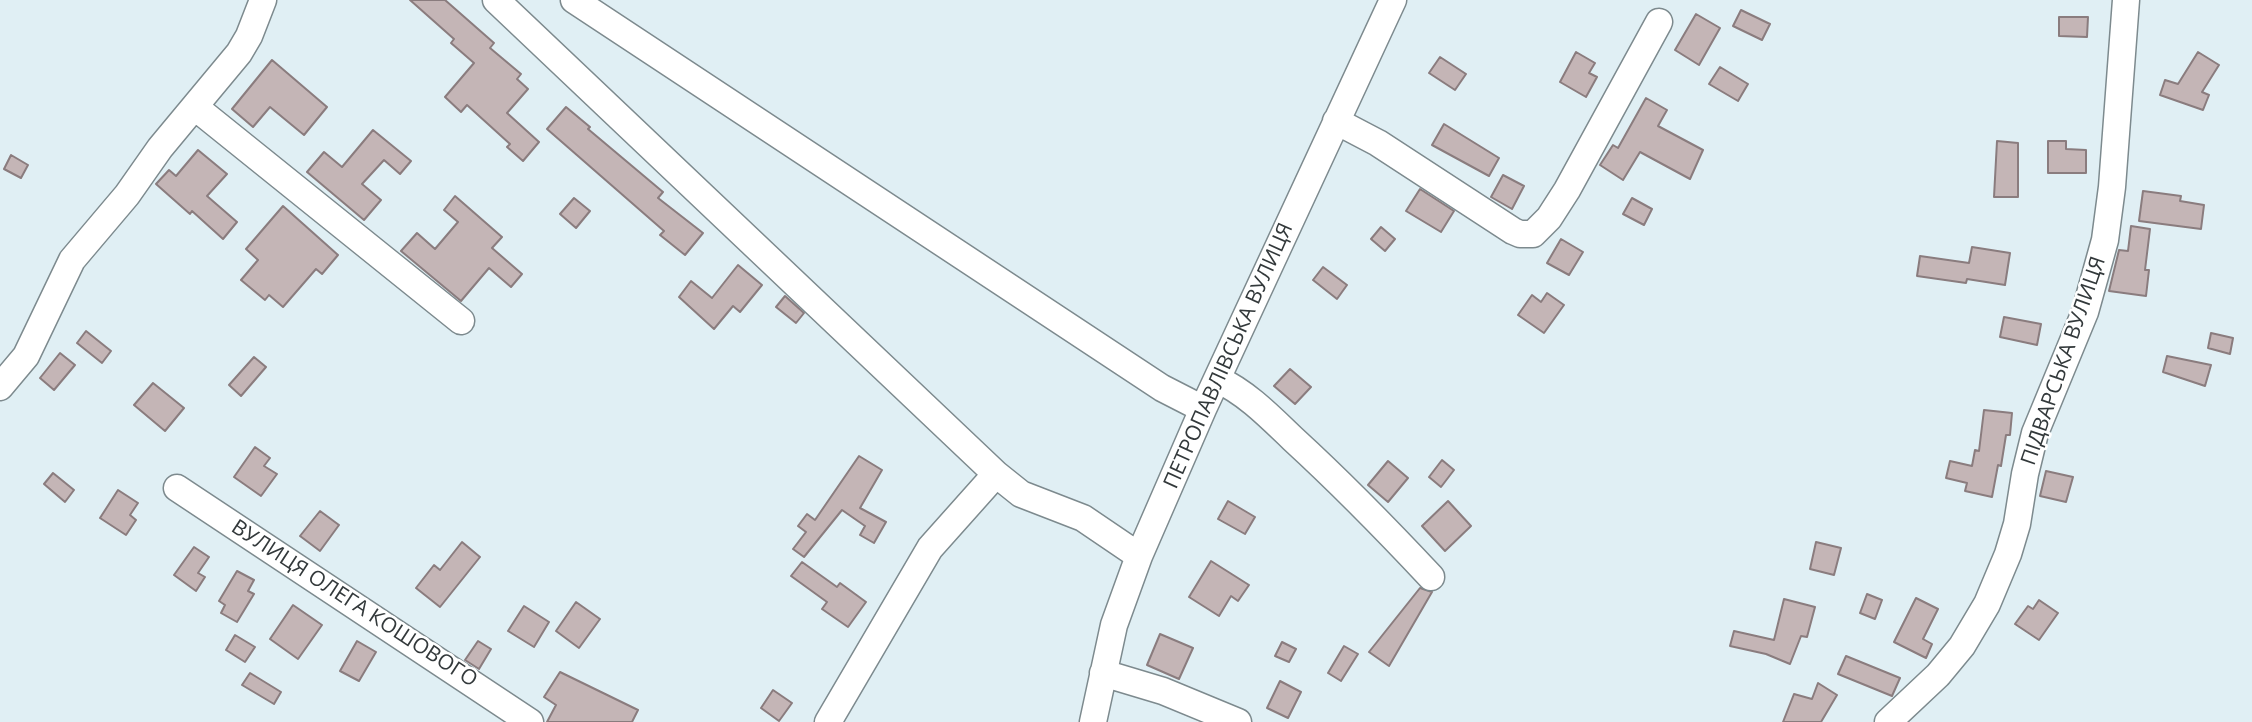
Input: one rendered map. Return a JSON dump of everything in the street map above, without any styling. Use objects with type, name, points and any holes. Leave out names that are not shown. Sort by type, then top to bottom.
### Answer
[{"type":"street","points":[[0,387],[26,356],[72,260],[239,53],[263,0]]},
{"type":"street","points":[[496,0],[996,474],[1021,494],[1083,518],[1139,556]]},
{"type":"street","points":[[574,0],[1151,380],[1203,410]]},
{"type":"street","name":"ПЕТРОПАВЛІВСЬКА ВУЛИЦЯ","points":[[1093,722],[1114,625],[1139,556],[1217,379],[1393,0]]},
{"type":"street","name":"ПІДВАРСЬКА ВУЛИЦЯ","points":[[1888,722],[1938,675],[1962,646],[1987,604],[2008,554],[2035,433],[2085,312],[2105,240],[2112,187],[2126,0]]},
{"type":"street","points":[[1336,121],[1378,143],[1513,231],[1533,234],[1549,218],[1567,190],[1659,22]]},
{"type":"street","points":[[195,107],[461,321]]},
{"type":"street","points":[[1217,379],[1234,387],[1257,405],[1324,467],[1431,577]]},
{"type":"street","points":[[828,722],[930,548],[996,474]]},
{"type":"street","name":"ВУЛИЦЯ ОЛЕГА КОШОВОГО","points":[[177,488],[530,722]]},
{"type":"street","points":[[1103,673],[1163,691],[1238,722]]},
{"type":"building","points":[[410,0],[445,0],[494,43],[490,48],[521,74],[517,79],[528,89],[507,113],[539,142],[523,161],[507,147],[510,144],[467,105],[461,112],[445,97],[474,63],[451,43],[454,39]]},
{"type":"building","points":[[1741,10],[1770,24],[1762,40],[1733,26]]},
{"type":"building","points":[[1696,14],[1720,28],[1699,65],[1675,50]]},
{"type":"building","points":[[2059,17],[2088,17],[2087,37],[2059,36]]},
{"type":"building","points":[[1576,52],[1595,63],[1589,73],[1597,77],[1586,97],[1560,82]]},
{"type":"building","points":[[2198,52],[2219,65],[2202,92],[2209,95],[2203,110],[2160,95],[2165,80],[2178,84]]},
{"type":"building","points":[[1440,57],[1466,74],[1455,90],[1429,73]]},
{"type":"building","points":[[272,60],[327,107],[304,135],[270,107],[253,127],[232,109]]},
{"type":"building","points":[[1720,67],[1748,84],[1738,101],[1709,84]]},
{"type":"building","points":[[1646,98],[1667,110],[1658,126],[1703,150],[1690,179],[1640,152],[1623,180],[1600,165],[1613,145],[1618,148]]},
{"type":"building","points":[[566,107],[663,192],[658,198],[703,233],[685,255],[660,235],[664,231],[547,129]]},
{"type":"building","points":[[1444,124],[1499,158],[1489,176],[1432,145]]},
{"type":"building","points":[[373,130],[411,161],[400,174],[384,160],[362,184],[381,200],[364,220],[307,172],[324,152],[342,167]]},
{"type":"building","points":[[1997,141],[2018,143],[2018,197],[1994,197]]},
{"type":"building","points":[[2048,141],[2066,141],[2066,149],[2086,150],[2086,173],[2048,173]]},
{"type":"building","points":[[198,150],[227,174],[207,196],[237,222],[223,239],[156,184],[169,170],[176,176]]},
{"type":"building","points":[[11,155],[28,165],[21,178],[4,169]]},
{"type":"building","points":[[1503,175],[1524,186],[1512,209],[1491,197]]},
{"type":"building","points":[[1420,189],[1454,211],[1441,232],[1406,211]]},
{"type":"building","points":[[2143,191],[2181,196],[2180,201],[2204,205],[2201,229],[2139,221]]},
{"type":"building","points":[[455,196],[502,237],[492,248],[522,274],[511,287],[489,268],[461,301],[401,251],[417,233],[435,249],[458,222],[444,210]]},
{"type":"building","points":[[574,198],[590,211],[576,228],[560,214]]},
{"type":"building","points":[[1632,198],[1652,209],[1644,225],[1623,214]]},
{"type":"building","points":[[283,206],[338,255],[322,274],[316,269],[283,307],[269,295],[265,300],[241,280],[258,260],[246,249]]},
{"type":"building","points":[[2131,226],[2150,229],[2145,270],[2149,270],[2146,296],[2109,291],[2119,250],[2128,251]]},
{"type":"building","points":[[1381,227],[1395,239],[1385,251],[1371,239]]},
{"type":"building","points":[[1561,239],[1583,252],[1569,275],[1547,263]]},
{"type":"building","points":[[1972,247],[2010,253],[2005,285],[1967,279],[1966,283],[1917,276],[1920,256],[1969,263]]},
{"type":"building","points":[[738,265],[762,285],[740,312],[733,306],[714,329],[679,297],[691,281],[712,298]]},
{"type":"building","points":[[1323,267],[1347,285],[1337,299],[1313,280]]},
{"type":"building","points":[[1547,293],[1564,305],[1544,333],[1518,315],[1532,295],[1541,302]]},
{"type":"building","points":[[785,296],[804,313],[796,323],[776,307]]},
{"type":"building","points":[[2004,317],[2041,324],[2037,345],[2000,337]]},
{"type":"building","points":[[86,331],[111,351],[102,363],[77,343]]},
{"type":"building","points":[[2211,333],[2233,338],[2230,354],[2208,348]]},
{"type":"building","points":[[60,353],[75,365],[54,390],[40,378]]},
{"type":"building","points":[[2167,356],[2211,365],[2205,386],[2163,372]]},
{"type":"building","points":[[254,357],[266,367],[241,396],[229,385]]},
{"type":"building","points":[[1290,369],[1311,387],[1295,404],[1274,386]]},
{"type":"building","points":[[153,383],[184,408],[165,431],[134,405]]},
{"type":"building","points":[[1984,410],[2012,413],[2010,435],[2006,435],[1992,497],[1965,491],[1967,483],[1946,478],[1950,461],[1972,466],[1975,450],[1979,451]]},
{"type":"building","points":[[255,447],[270,458],[264,466],[277,474],[261,496],[234,477]]},
{"type":"building","points":[[859,456],[882,470],[860,508],[886,522],[874,543],[860,535],[865,526],[842,510],[804,557],[793,549],[806,532],[798,526],[807,514],[815,520]]},
{"type":"building","points":[[1442,460],[1454,470],[1441,487],[1429,477]]},
{"type":"building","points":[[1388,461],[1408,478],[1388,502],[1368,485]]},
{"type":"building","points":[[2046,471],[2073,477],[2066,502],[2040,496]]},
{"type":"building","points":[[53,473],[74,490],[65,502],[44,484]]},
{"type":"building","points":[[118,490],[138,503],[130,515],[136,520],[126,535],[100,518]]},
{"type":"building","points":[[1228,501],[1255,517],[1245,534],[1218,519]]},
{"type":"building","points":[[1448,501],[1471,526],[1445,551],[1422,526]]},
{"type":"building","points":[[320,511],[339,525],[320,551],[300,536]]},
{"type":"building","points":[[462,542],[480,557],[440,607],[416,588],[434,565],[440,570]]},
{"type":"building","points":[[1816,542],[1841,548],[1834,575],[1810,569]]},
{"type":"building","points":[[194,547],[209,557],[198,573],[205,577],[196,591],[174,575]]},
{"type":"building","points":[[1211,561],[1249,585],[1238,601],[1231,596],[1219,616],[1189,597]]},
{"type":"building","points":[[802,562],[837,587],[840,583],[866,602],[848,627],[822,609],[827,602],[791,576]]},
{"type":"building","points":[[237,571],[254,580],[248,591],[254,594],[237,622],[221,613],[225,605],[219,601]]},
{"type":"building","points":[[1420,588],[1432,592],[1389,666],[1369,652]]},
{"type":"building","points":[[1867,594],[1882,600],[1875,619],[1860,613]]},
{"type":"building","points":[[1916,598],[1938,609],[1923,639],[1932,644],[1926,658],[1894,642]]},
{"type":"building","points":[[1784,599],[1815,607],[1807,637],[1801,636],[1790,664],[1766,654],[1730,646],[1734,631],[1774,640]]},
{"type":"building","points":[[2039,600],[2058,613],[2039,640],[2015,624],[2028,606],[2033,609]]},
{"type":"building","points":[[576,602],[600,619],[579,648],[556,631]]},
{"type":"building","points":[[293,605],[322,625],[298,659],[270,639]]},
{"type":"building","points":[[524,606],[549,622],[534,647],[508,631]]},
{"type":"building","points":[[1160,634],[1193,648],[1179,679],[1147,665]]},
{"type":"building","points":[[235,635],[255,647],[245,662],[226,650]]},
{"type":"building","points":[[357,641],[376,652],[359,681],[340,671]]},
{"type":"building","points":[[478,641],[491,649],[479,669],[465,660]]},
{"type":"building","points":[[1282,642],[1296,649],[1289,662],[1275,656]]},
{"type":"building","points":[[1344,646],[1358,654],[1341,681],[1328,673]]},
{"type":"building","points":[[1846,656],[1900,678],[1892,696],[1838,674]]},
{"type":"building","points":[[560,672],[638,710],[632,722],[547,722],[556,705],[544,697]]},
{"type":"building","points":[[250,673],[281,692],[274,704],[242,685]]},
{"type":"building","points":[[1280,681],[1301,692],[1288,718],[1267,708]]},
{"type":"building","points":[[1818,683],[1837,695],[1821,722],[1783,722],[1794,694],[1812,699]]},
{"type":"building","points":[[773,690],[792,703],[779,721],[761,708]]}]
